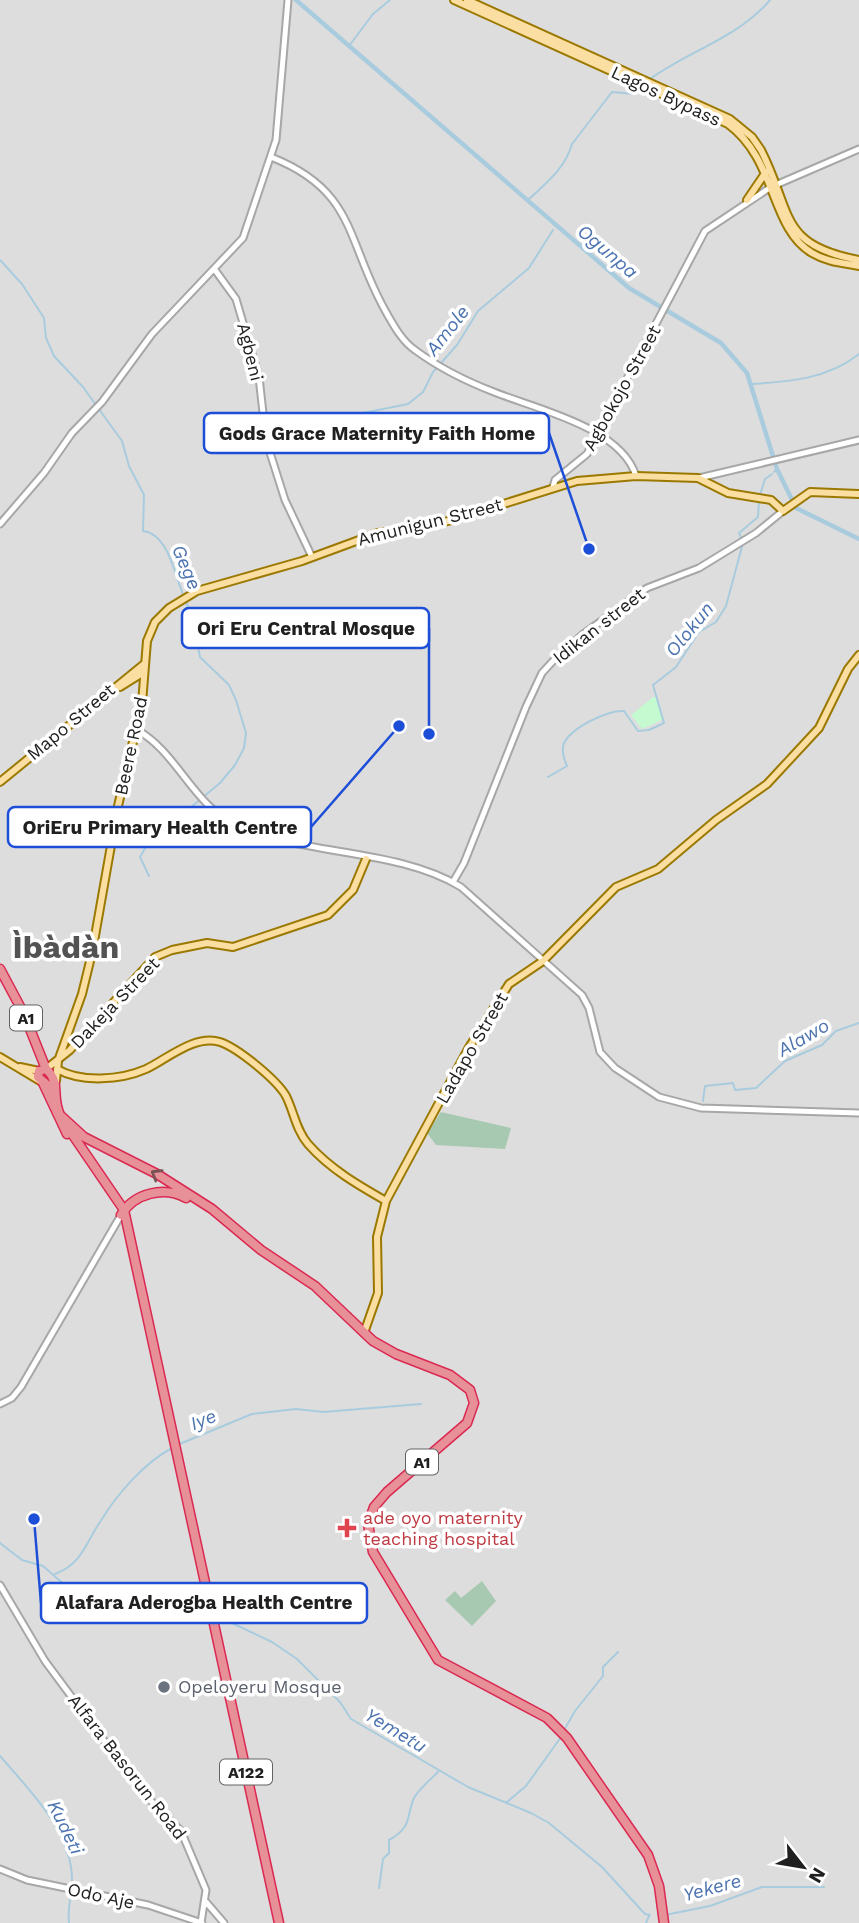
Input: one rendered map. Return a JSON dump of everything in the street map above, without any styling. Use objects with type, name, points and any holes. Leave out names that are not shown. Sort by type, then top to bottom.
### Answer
[{"type":"highway","name":"A1","points":[[0,969],[25,1025],[41,1071]]},
{"type":"highway","name":"A1","points":[[0,976],[12,994]]},
{"type":"highway","points":[[41,1071],[56,1083],[49,1088],[42,1082],[41,1071]]},
{"type":"highway","name":"A1","points":[[42,1082],[58,1114],[123,1213],[138,1199],[163,1191],[178,1194],[204,1207]]},
{"type":"highway","name":"A1","points":[[56,1083],[54,1100],[58,1114],[84,1137],[157,1174],[204,1207],[257,1253],[305,1282],[364,1333],[396,1354],[457,1379],[473,1396],[473,1410],[467,1423],[378,1495],[368,1509],[364,1534],[374,1563],[434,1662],[452,1675],[539,1717],[565,1742],[645,1857],[654,1879],[661,1918]]},
{"type":"highway","name":"A122","points":[[123,1213],[277,1923]]},
{"type":"highway","name":"A1","points":[[305,1282],[368,1342],[395,1358],[447,1378],[468,1397],[469,1408],[462,1422],[416,1465]]},
{"type":"main road","name":"Lagos Bypass","points":[[454,0],[728,124],[752,146],[800,236],[824,253],[859,260]]},
{"type":"main road","name":"Lagos Bypass","points":[[467,0],[730,119],[757,143],[791,232],[802,245],[821,258],[859,266]]},
{"type":"main road","points":[[747,200],[766,172]]},
{"type":"main road","name":"Amunigun Street","points":[[189,596],[378,533],[416,529],[452,520],[553,487],[585,480],[636,476],[698,478],[728,493],[771,500],[783,511]]},
{"type":"main road","points":[[783,511],[800,497],[821,491],[859,494]]},
{"type":"main road","name":"Beere Road","points":[[58,1065],[86,977],[115,820],[137,730],[146,641],[155,622],[189,596]]},
{"type":"main road","name":"Ladapo Street","points":[[364,1333],[378,1293],[377,1237],[386,1201],[479,1030],[509,984],[543,961],[616,887],[658,869],[777,774],[819,728],[848,668],[859,655]]},
{"type":"main road","name":"Mapo Street","points":[[0,784],[144,668]]},
{"type":"main road","name":"Dakeja Street","points":[[58,1065],[155,957],[172,950],[207,943],[233,947],[328,915],[353,890],[366,859]]},
{"type":"main road","points":[[58,1065],[56,1083],[72,1076],[93,1078],[145,1069],[197,1044],[221,1043],[244,1057],[281,1088],[303,1138],[325,1161],[386,1201]]},
{"type":"main road","points":[[0,1057],[42,1082]]},
{"type":"main road","points":[[14,1066],[41,1071],[58,1065]]},
{"type":"main road","points":[[58,1065],[72,1076]]},
{"type":"street","points":[[0,524],[102,402],[152,334],[237,247],[247,230],[271,157],[281,104],[288,0]]},
{"type":"street","name":"Agbokojo Street","points":[[553,487],[555,480],[587,454],[705,231],[747,200],[859,149]]},
{"type":"street","points":[[271,157],[310,175],[332,196],[390,320],[407,343],[438,365],[493,392],[569,420],[597,434],[630,463],[636,476]]},
{"type":"street","name":"Agbeni","points":[[215,270],[236,299],[259,377],[266,440],[285,500],[312,557]]},
{"type":"street","points":[[698,478],[859,440]]},
{"type":"street","name":"Idikan street","points":[[453,882],[462,867],[542,673],[582,635],[647,588],[699,568],[783,511]]},
{"type":"street","points":[[137,730],[162,748],[209,805],[244,828],[366,859],[416,868],[453,882],[586,1001],[596,1044],[606,1060],[659,1097],[701,1108],[859,1113]]},
{"type":"street","points":[[0,1404],[12,1398],[21,1387],[123,1213]]},
{"type":"street","name":"Alfara Basorun Road","points":[[0,1585],[45,1661],[144,1794],[181,1831],[201,1874],[206,1902],[202,1923]]},
{"type":"street","name":"Odo Aje","points":[[0,1869],[27,1880],[148,1905],[202,1923]]},
{"type":"street","points":[[206,1902],[224,1923]]},
{"type":"shaded area","points":[[0,0],[859,0],[859,1923],[0,1923]]},
{"type":"green space","points":[[653,697],[657,697],[664,719],[642,729],[631,715]]},
{"type":"green space","points":[[441,1112],[511,1128],[505,1149],[436,1145],[427,1133]]},
{"type":"green space","points":[[482,1581],[496,1601],[472,1626],[445,1600],[455,1591],[461,1598]]},
{"type":"waterway","name":"Ogunpa","points":[[296,0],[629,288],[721,343],[747,373],[777,469],[796,508],[859,539]]},
{"type":"waterway","points":[[349,46],[373,14],[390,0]]},
{"type":"waterway","points":[[650,79],[729,34],[758,13],[770,0]]},
{"type":"waterway","points":[[528,200],[548,182],[565,161],[572,144],[612,92],[634,94],[638,91]]},
{"type":"waterway","name":"Amole","points":[[348,416],[408,404],[423,392],[433,372],[457,345],[478,311],[529,268],[553,230]]},
{"type":"waterway","name":"Gege","points":[[0,260],[22,284],[44,318],[46,338],[54,356],[83,387],[122,441],[129,466],[144,495],[143,531],[152,534],[165,548],[184,597]]},
{"type":"waterway","points":[[750,384],[807,378],[834,369],[859,354]]},
{"type":"waterway","name":"Olokun","points":[[774,472],[777,469]]},
{"type":"waterway","name":"Olokun","points":[[760,495],[765,479],[772,474]]},
{"type":"waterway","name":"Olokun","points":[[741,538],[739,533],[758,517],[759,501]]},
{"type":"waterway","name":"Olokun","points":[[548,777],[567,766],[563,752],[568,737],[591,721],[609,713],[624,711],[638,731],[649,730],[664,723],[653,685],[676,667],[699,632],[716,622],[726,606],[743,543]]},
{"type":"waterway","name":"Gege","points":[[149,876],[140,857],[148,843],[220,783],[235,765],[244,748],[246,733],[236,700],[229,685],[200,657],[192,616],[186,602]]},
{"type":"waterway","name":"Alawo","points":[[703,1101],[705,1086],[733,1083],[735,1090],[756,1088],[785,1061],[822,1045],[836,1031],[859,1023]]},
{"type":"waterway","name":"Iye","points":[[177,1445],[252,1414],[296,1409],[323,1412],[421,1404]]},
{"type":"waterway","name":"Iye","points":[[55,1574],[77,1559],[107,1511],[132,1480],[151,1462],[172,1448]]},
{"type":"waterway","name":"Yemetu","points":[[0,1543],[22,1560],[43,1566],[67,1587],[131,1591],[151,1596],[171,1606],[208,1614]]},
{"type":"waterway","name":"Yemetu","points":[[217,1616],[272,1642],[297,1659],[340,1702],[351,1719],[468,1787],[549,1823],[602,1867],[645,1914],[650,1915]]},
{"type":"waterway","name":"Iye","points":[[563,1732],[575,1711],[603,1676],[603,1667],[618,1652]]},
{"type":"waterway","name":"Iye","points":[[507,1802],[526,1786],[561,1737]]},
{"type":"waterway","name":"Kudeti","points":[[0,1756],[47,1812],[65,1845],[72,1880],[69,1923]]},
{"type":"waterway","points":[[379,1888],[383,1859],[389,1853],[389,1840],[405,1826],[414,1798],[438,1772]]},
{"type":"waterway","name":"Yekere","points":[[665,1915],[710,1906],[762,1887],[824,1887]]},
{"type":"waterway","name":"Yemetu","points":[[646,1923],[649,1916]]},
{"type":"place","name":"Gods Grace Maternity Faith Home","points":[[589,549]]},
{"type":"place","name":"OriEru Primary Health Centre","points":[[399,726]]},
{"type":"place","name":"Ori Eru Central Mosque","points":[[429,734]]},
{"type":"place","name":"Alafara Aderogba Health Centre","points":[[34,1519]]},
{"type":"place","name":"ade oyo maternity teaching hospital","points":[[347,1528]]},
{"type":"place","name":"Opeloyeru Mosque","points":[[164,1687]]},
{"type":"district","name":"Ìbàdàn","points":[[66,947]]}]
